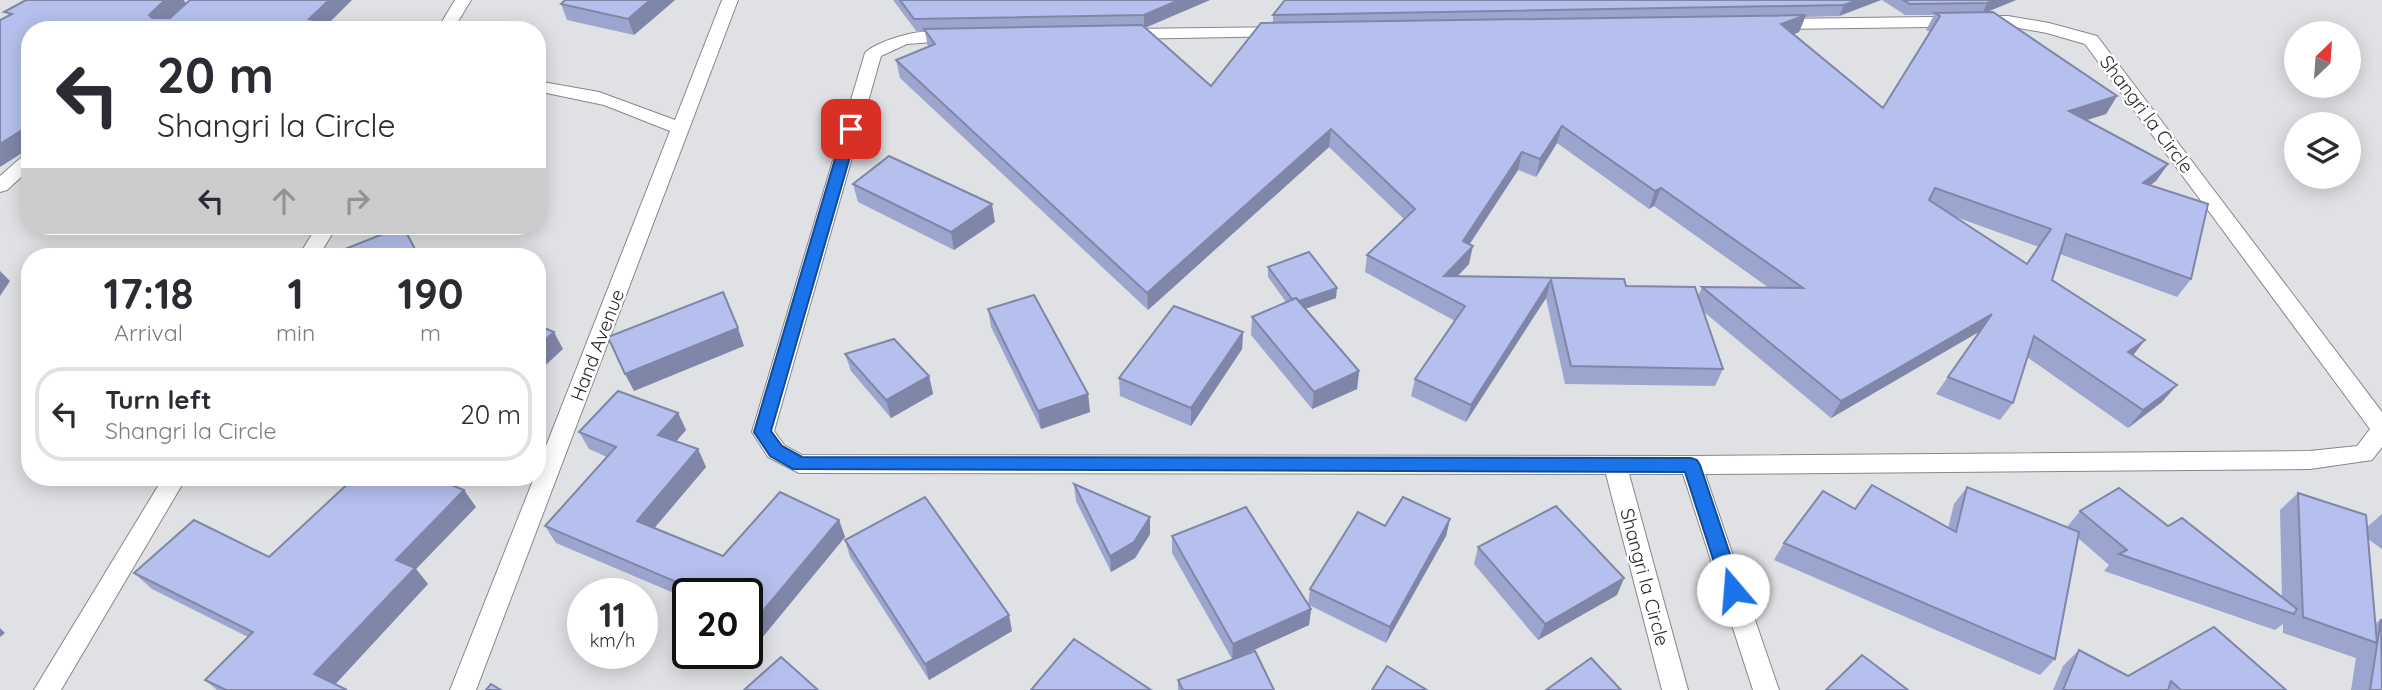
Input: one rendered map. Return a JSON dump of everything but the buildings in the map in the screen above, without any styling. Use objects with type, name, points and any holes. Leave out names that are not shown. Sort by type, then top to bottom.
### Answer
[{"type":"lane","points":[[450,21],[463,0]]},
{"type":"lane","name":"Hand Avenue","points":[[546,476],[730,0]]},
{"type":"lane","name":"Shangri la Circle","points":[[973,36],[904,39],[873,53],[763,432],[776,451],[799,464],[1691,465],[2310,460],[2364,454],[2382,429],[2091,40],[2049,27],[2008,21],[1756,25]]},
{"type":"lane","points":[[1113,34],[1295,32]]},
{"type":"lane","points":[[546,87],[622,103],[680,130]]},
{"type":"lane","points":[[0,187],[21,167]]},
{"type":"lane","name":"Shangri la Circle","points":[[1615,464],[1675,690]]},
{"type":"lane","points":[[1691,465],[1766,690]]},
{"type":"lane","points":[[47,690],[170,486]]},
{"type":"lane","name":"Hand Avenue","points":[[463,690],[542,486]]},
{"type":"route","points":[[851,129],[763,432],[776,451],[799,464],[1691,465],[1733,590]]}]
